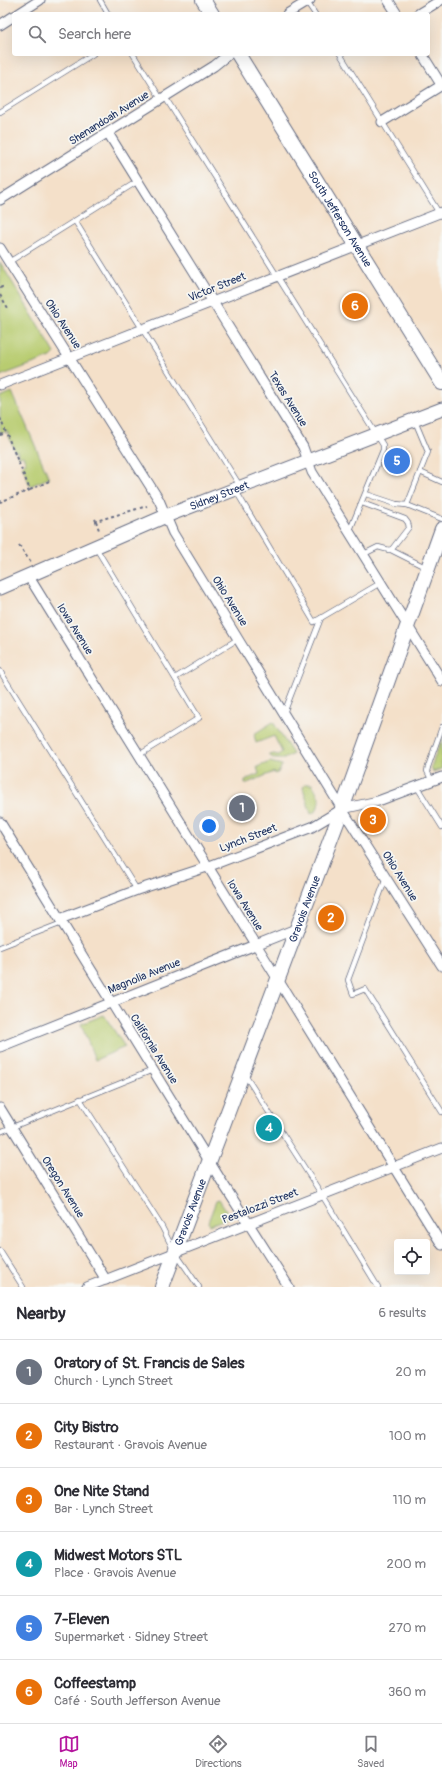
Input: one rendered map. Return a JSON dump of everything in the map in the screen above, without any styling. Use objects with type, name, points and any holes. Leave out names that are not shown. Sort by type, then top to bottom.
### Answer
[{"type":"main road","points":[[203,0],[211,12]]},
{"type":"main road","name":"South Jefferson Avenue","points":[[239,56],[442,384]]},
{"type":"main road","name":"Gravois Avenue","points":[[162,1287],[298,928],[428,568],[439,547],[442,529]]},
{"type":"street","points":[[21,12],[40,0]]},
{"type":"street","points":[[388,0],[396,12]]},
{"type":"street","points":[[421,12],[441,0]]},
{"type":"street","points":[[290,12],[303,2]]},
{"type":"street","points":[[0,25],[12,17]]},
{"type":"street","name":"Shenandoah Avenue","points":[[0,200],[219,63],[227,56]]},
{"type":"street","points":[[382,122],[442,86],[423,56]]},
{"type":"street","name":"Texas Avenue","points":[[108,133],[303,447],[312,472],[350,530],[442,681]]},
{"type":"street","name":"Victor Street","points":[[0,385],[440,213]]},
{"type":"street","name":"Ohio Avenue","points":[[0,248],[159,500],[173,533],[239,638],[342,809],[442,966]]},
{"type":"street","name":"Sidney Street","points":[[0,588],[30,571],[96,547],[166,516],[442,409]]},
{"type":"street","name":"Iowa Avenue","points":[[30,571],[207,867],[442,1245]]},
{"type":"street","name":"Lynch Street","points":[[61,921],[137,890],[207,867],[312,827],[342,809],[378,801],[442,777]]},
{"type":"street","name":"California Avenue","points":[[0,822],[248,1224],[289,1287]]},
{"type":"street","name":"Magnolia Avenue","points":[[0,1047],[255,943],[298,928]]},
{"type":"street","name":"Oregon Avenue","points":[[0,1108],[106,1280]]},
{"type":"street","name":"Pestalozzi Street","points":[[88,1287],[442,1148]]},
{"type":"lane","points":[[100,0],[107,12]]},
{"type":"lane","points":[[303,2],[313,12]]},
{"type":"lane","points":[[0,112],[90,56]]},
{"type":"lane","points":[[134,56],[278,276],[378,434],[383,445],[383,450],[350,530]]},
{"type":"lane","points":[[341,56],[440,213]]},
{"type":"lane","points":[[9,262],[138,182]]},
{"type":"lane","points":[[75,221],[143,330],[238,488],[314,622],[382,582]]},
{"type":"lane","points":[[407,505],[428,452],[414,420]]},
{"type":"lane","points":[[420,472],[442,482]]},
{"type":"lane","points":[[366,494],[396,504],[407,505],[442,519]]},
{"type":"lane","points":[[362,503],[407,521],[409,527],[407,531],[391,550]]},
{"type":"lane","points":[[96,547],[199,718],[139,755]]},
{"type":"lane","points":[[364,554],[378,547],[391,550],[428,568]]},
{"type":"lane","points":[[284,713],[322,617]]},
{"type":"lane","points":[[175,678],[239,638]]},
{"type":"lane","points":[[0,670],[137,890]]},
{"type":"lane","points":[[432,781],[427,771],[442,727]]},
{"type":"lane","points":[[417,787],[442,828]]},
{"type":"lane","points":[[386,877],[348,980],[353,994],[365,989],[442,1112]]},
{"type":"lane","points":[[0,946],[61,921]]},
{"type":"lane","points":[[0,1132],[153,1070]]},
{"type":"lane","points":[[243,1072],[322,1195],[378,1287]]},
{"type":"lane","points":[[80,1099],[158,1221],[175,1252],[199,1287]]},
{"type":"lane","points":[[0,1251],[23,1287]]},
{"type":"path","points":[[0,288],[2,287],[1,285]]},
{"type":"path","points":[[0,295],[8,308]]},
{"type":"path","points":[[0,418],[30,490]]},
{"type":"path","points":[[0,435],[6,433]]},
{"type":"path","points":[[0,502],[49,482]]},
{"type":"path","points":[[99,530],[95,520],[147,506]]},
{"type":"path","points":[[19,545],[30,571]]},
{"type":"green space","points":[[0,262],[55,353],[51,357],[0,376]]},
{"type":"green space","points":[[12,392],[49,478],[30,486],[22,465],[26,463],[23,456],[19,457],[17,451],[15,452],[7,431],[0,434],[0,397]]},
{"type":"green space","points":[[273,722],[293,754],[284,759],[274,759],[269,755],[278,755],[282,752],[274,736],[256,743],[254,734]]},
{"type":"green space","points":[[442,738],[442,769],[433,772],[431,767]]},
{"type":"green space","points":[[270,762],[282,765],[279,772],[275,774],[274,772],[245,784],[245,780],[259,774],[257,767]]},
{"type":"green space","points":[[305,784],[312,784],[320,799],[317,810],[311,814],[303,788]]},
{"type":"green space","points":[[104,1015],[125,1047],[95,1060],[81,1024]]},
{"type":"green space","points":[[219,1200],[230,1217],[210,1225],[208,1222],[216,1201]]},
{"type":"place","name":"Coffeestamp","points":[[355,306]]},
{"type":"place","name":"7-Eleven","points":[[397,461]]},
{"type":"place","name":"Oratory of St. Francis de Sales","points":[[242,808]]},
{"type":"place","name":"One Nite Stand","points":[[373,820]]},
{"type":"place","name":"City Bistro","points":[[331,918]]},
{"type":"place","name":"Midwest Motors STL","points":[[269,1128]]}]
